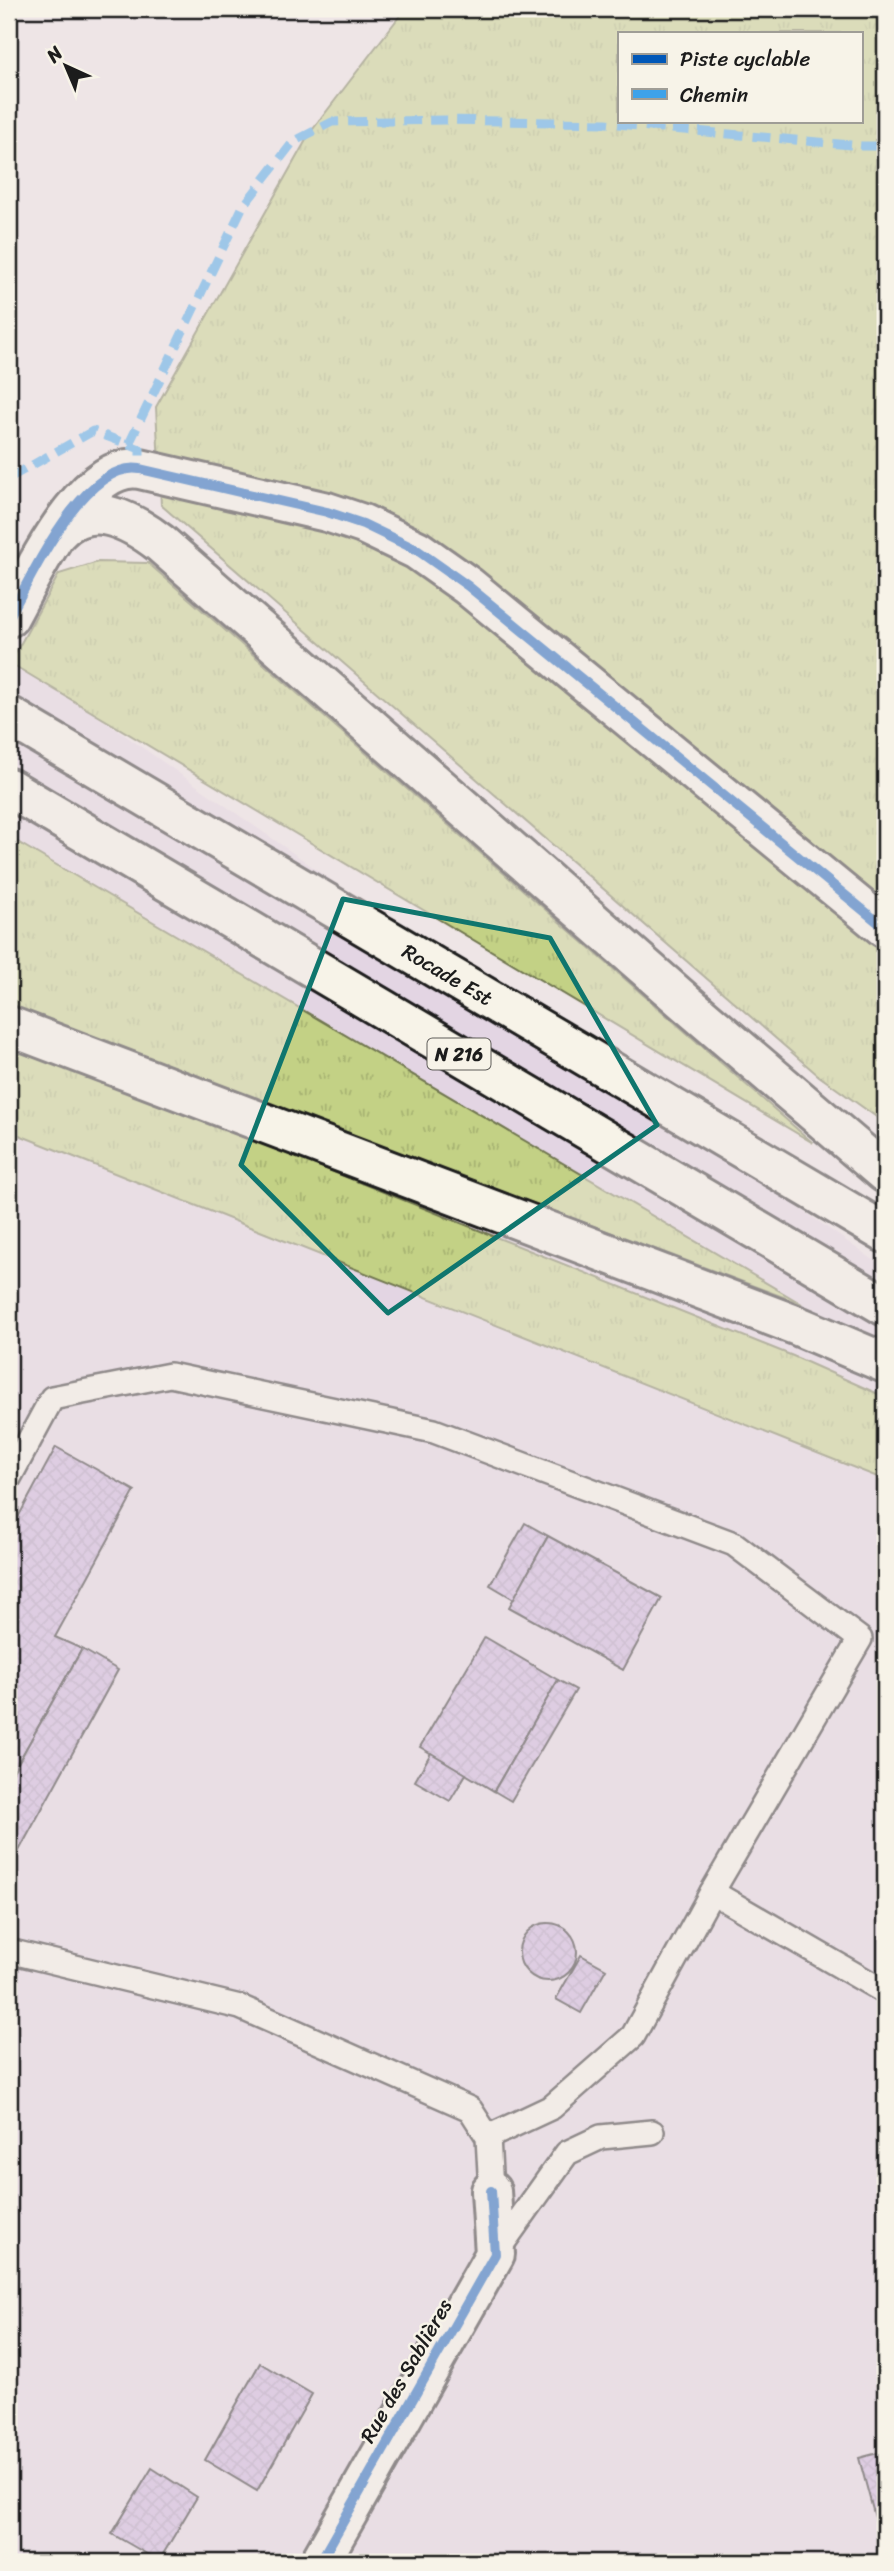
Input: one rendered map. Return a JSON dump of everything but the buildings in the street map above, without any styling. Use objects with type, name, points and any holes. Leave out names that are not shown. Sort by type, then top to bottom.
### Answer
[{"type":"main road","points":[[9,617],[70,512],[99,482],[117,471],[134,468],[327,512],[393,536],[444,567],[885,928]]},
{"type":"main road","points":[[58,532],[71,519],[99,514],[128,522],[160,543],[686,1003],[885,1172]]},
{"type":"main road","name":"Rocade Est","points":[[9,716],[885,1233]]},
{"type":"main road","name":"N 216","points":[[21,795],[885,1306]]},
{"type":"main road","points":[[9,1026],[798,1326],[885,1363]]},
{"type":"main road","points":[[491,2191],[495,2254]]},
{"type":"main road","name":"Rue des Sablières","points":[[320,2562],[495,2254]]},
{"type":"lane","points":[[9,1478],[52,1398],[170,1376],[434,1431],[734,1545],[860,1639],[712,1892],[633,2036],[552,2107],[488,2137]]},
{"type":"lane","points":[[712,1892],[885,1993]]},
{"type":"lane","points":[[9,1951],[240,2007],[470,2109],[488,2137],[491,2191]]},
{"type":"lane","points":[[495,2254],[567,2152],[601,2137],[652,2132]]},
{"type":"highlighted area","points":[[343,899],[550,938],[657,1125],[388,1313],[241,1165]]},
{"type":"shaded area","points":[[9,654],[885,1268],[885,2562],[9,2562]]},
{"type":"green space","points":[[405,9],[885,9],[885,1123],[819,1076],[161,505],[156,407],[310,133]]},
{"type":"green space","points":[[98,562],[148,563],[813,1143],[10,663],[59,574]]},
{"type":"green space","points":[[9,837],[802,1304],[9,1007]]},
{"type":"green space","points":[[9,1042],[793,1356],[885,1397],[885,1480],[9,1131]]},
{"type":"marked path","points":[[129,444],[242,208],[293,142],[332,122],[445,120],[606,123],[885,146]]},
{"type":"marked path","points":[[9,478],[93,431],[140,449],[140,469]]},
{"type":"cycle path","points":[[9,617],[62,524],[99,483],[119,471],[140,469],[327,512],[363,524],[417,550],[468,586],[885,928]]},
{"type":"cycle path","points":[[320,2562],[495,2254],[491,2191]]}]
